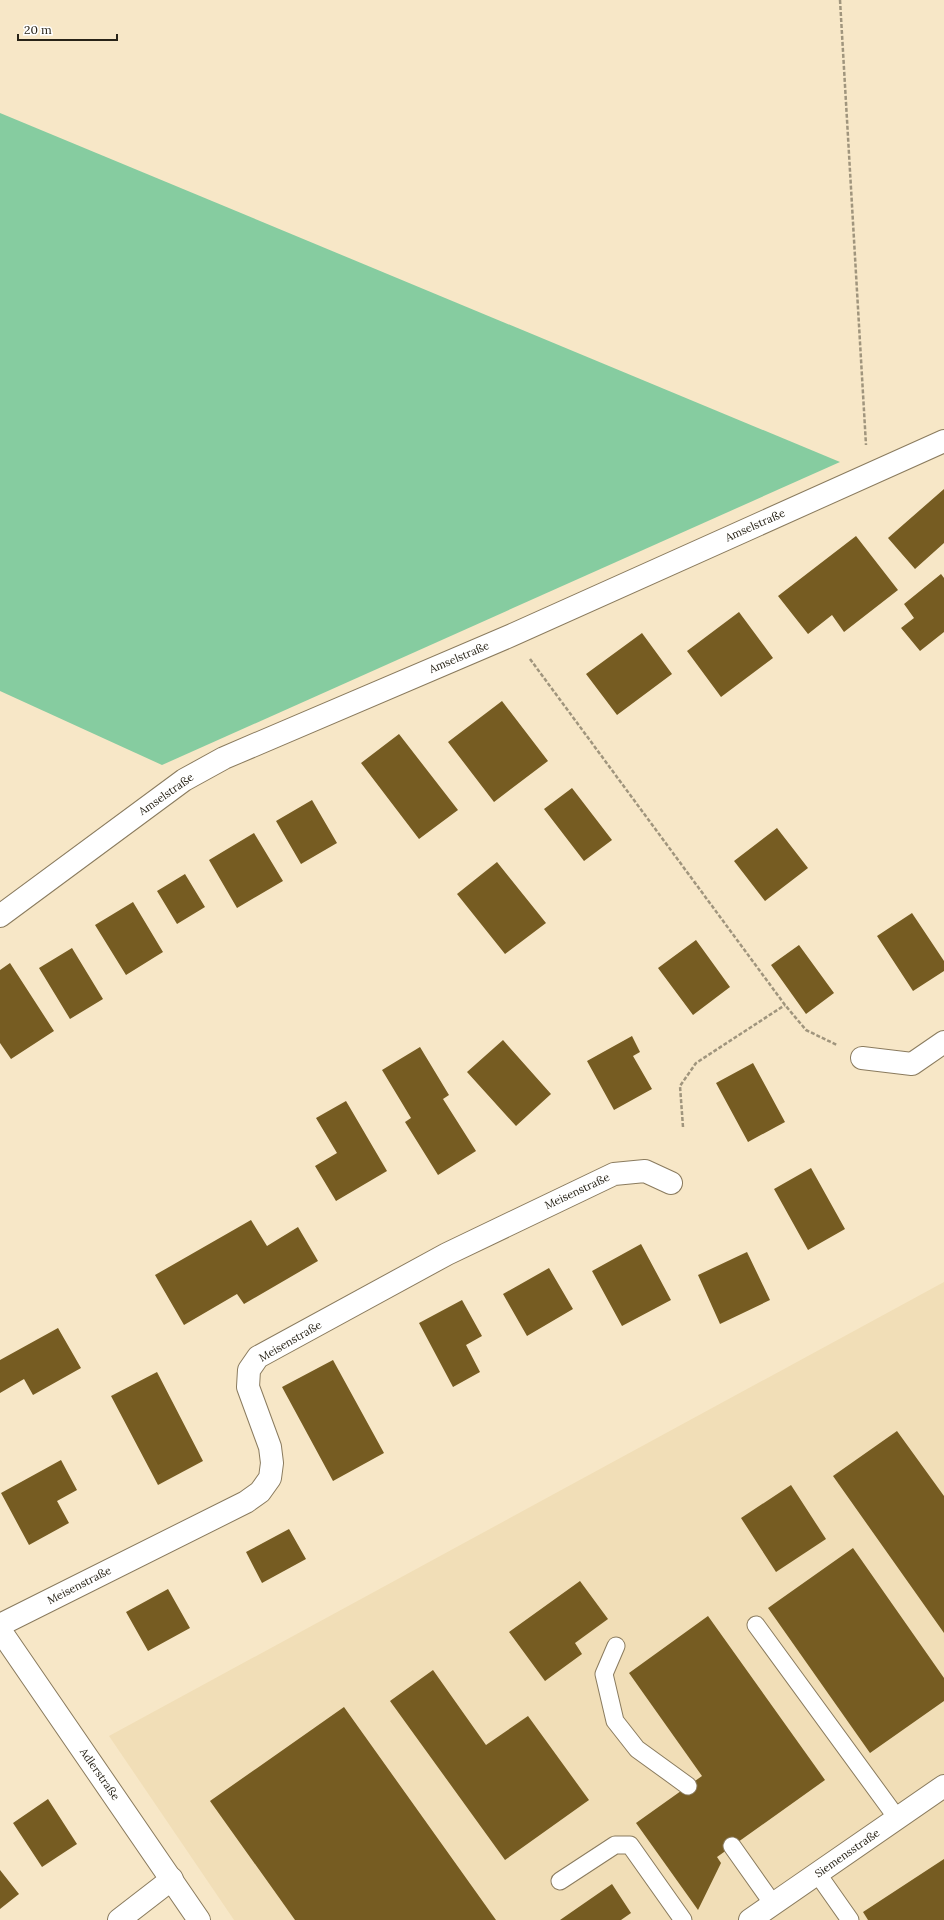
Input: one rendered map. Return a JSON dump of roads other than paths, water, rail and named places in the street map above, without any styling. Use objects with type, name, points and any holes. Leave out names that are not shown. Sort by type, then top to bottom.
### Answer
[{"type":"street","name":"Amselstraße","points":[[0,916],[184,780],[224,758],[512,635],[944,441]]},
{"type":"street","points":[[862,1058],[912,1064],[944,1042]]},
{"type":"street","name":"Meisenstraße","points":[[0,1625],[239,1505],[260,1492],[270,1478],[272,1463],[270,1447],[248,1387],[249,1370],[258,1358],[447,1254],[614,1174],[645,1171],[671,1183]]},
{"type":"street","name":"Adlerstraße","points":[[0,1630],[199,1920]]},
{"type":"street","name":"Siemensstraße","points":[[750,1920],[944,1786]]},
{"type":"street","points":[[119,1920],[172,1879]]},
{"type":"lane","points":[[756,1625],[897,1818]]},
{"type":"lane","points":[[616,1646],[604,1674],[615,1721],[637,1749],[688,1786]]},
{"type":"lane","points":[[560,1881],[615,1845],[630,1845],[683,1920]]},
{"type":"lane","points":[[732,1846],[773,1904]]},
{"type":"lane","points":[[817,1874],[850,1920]]}]
